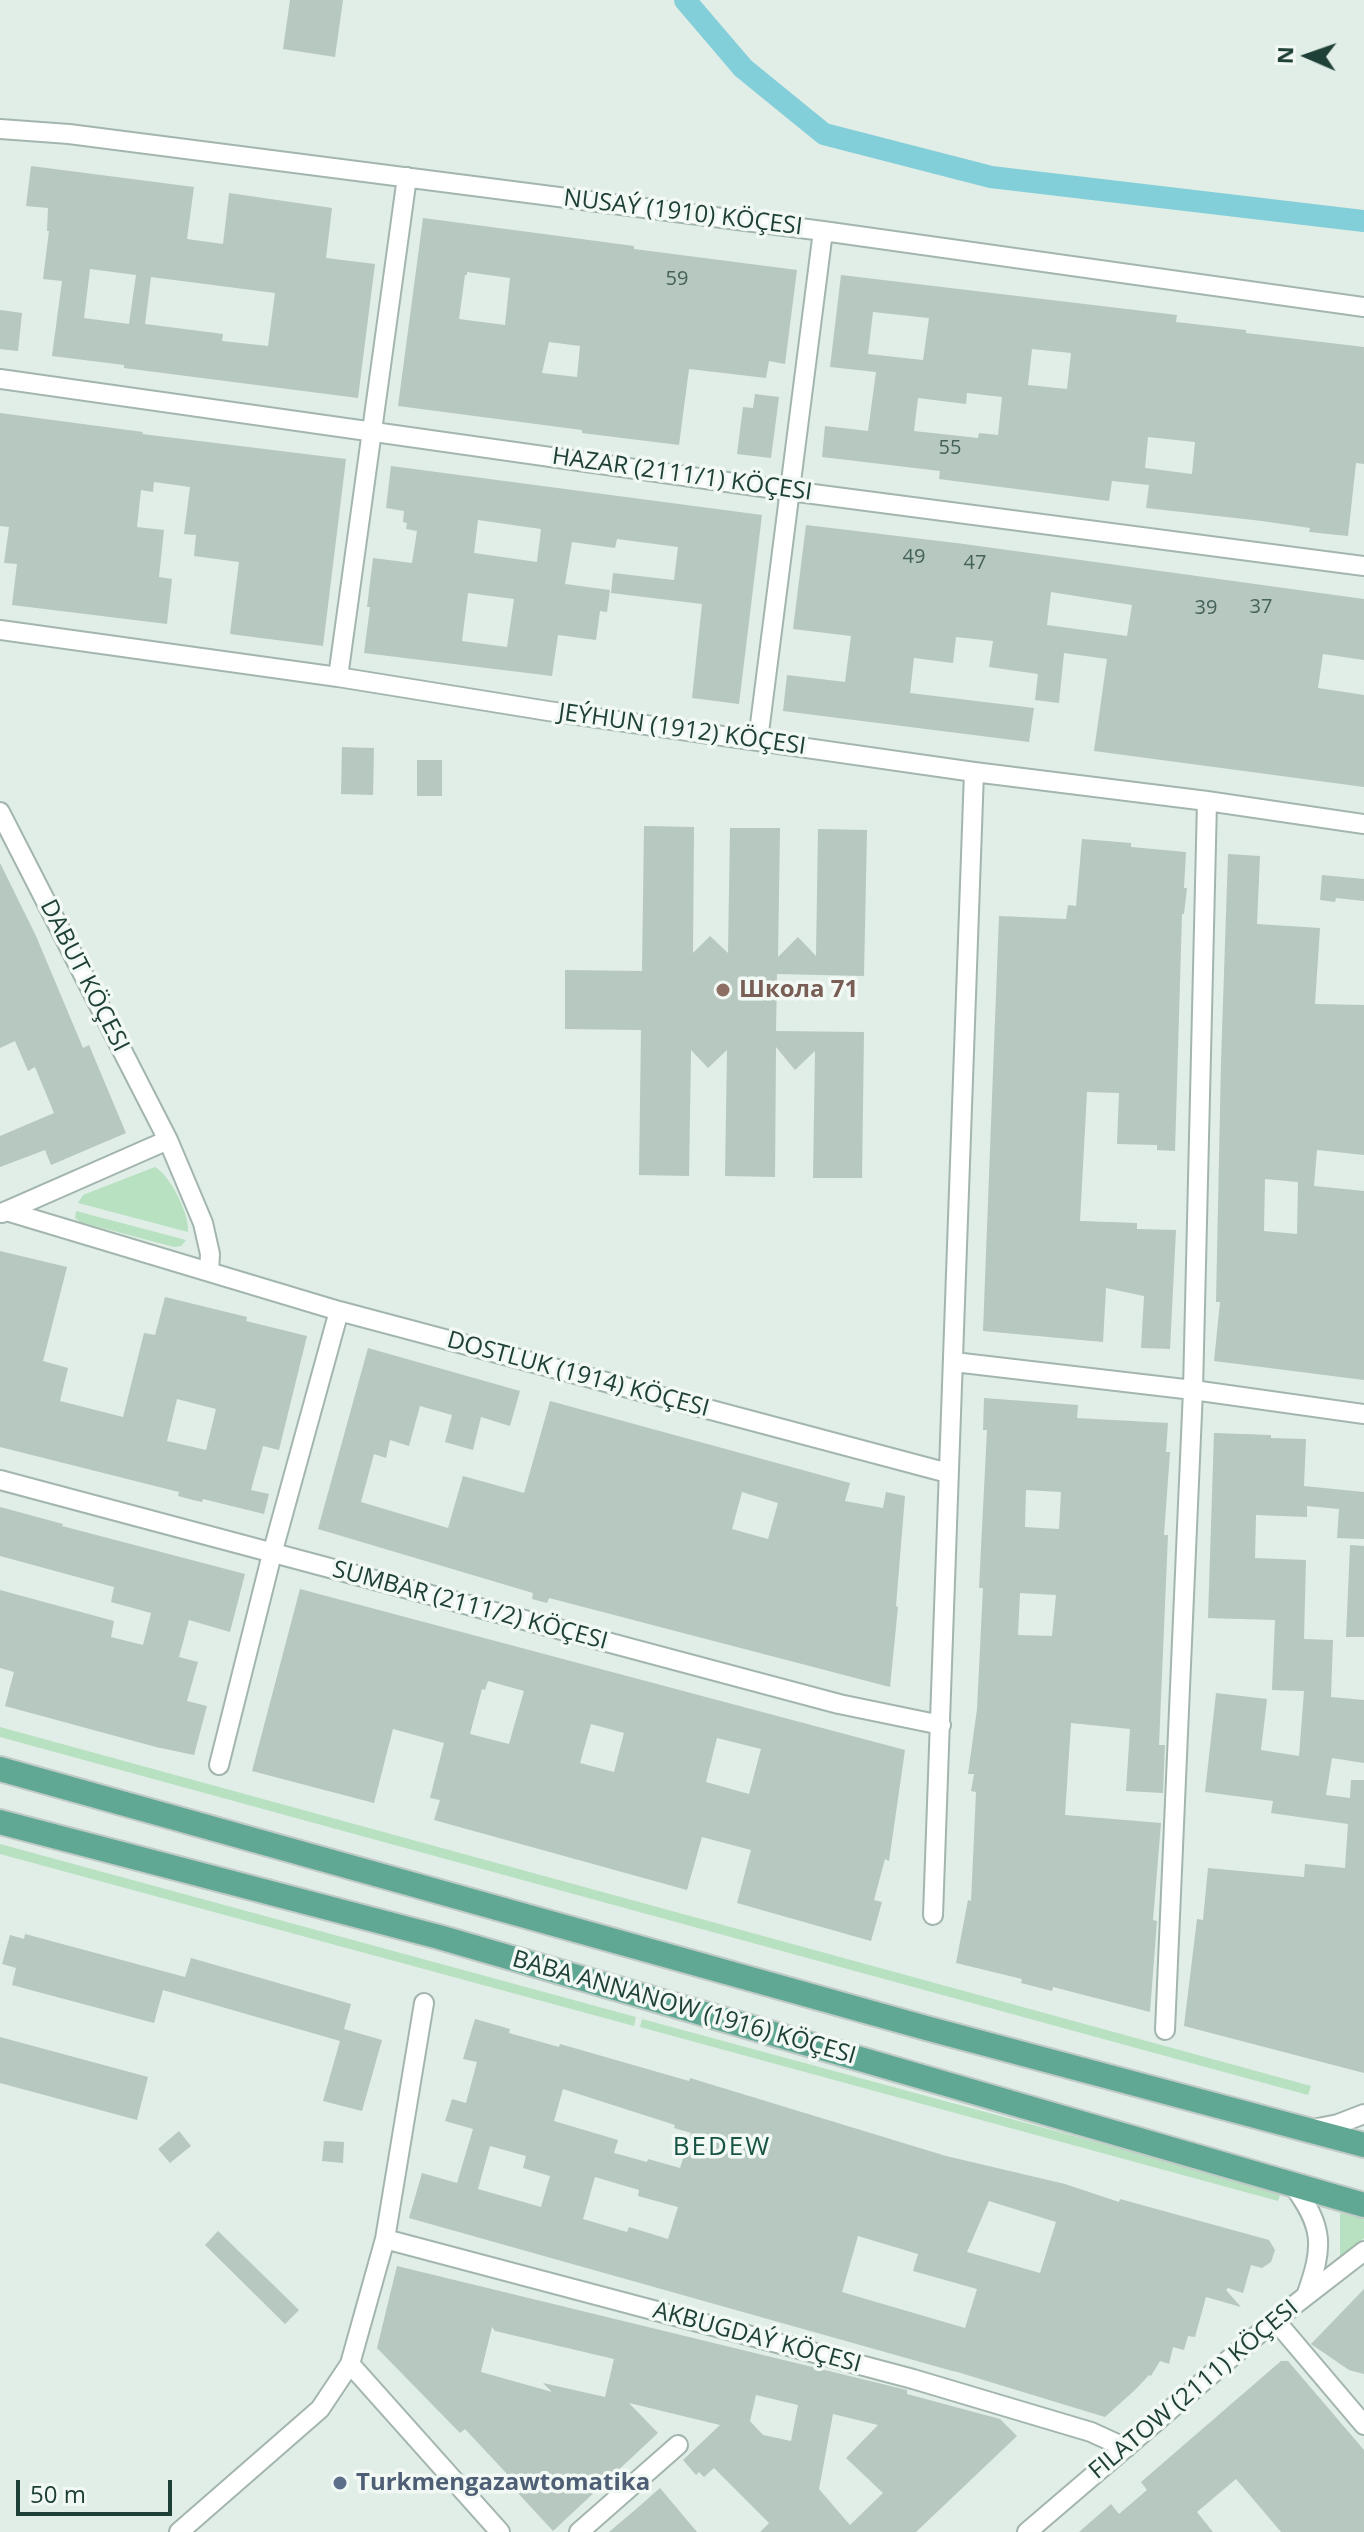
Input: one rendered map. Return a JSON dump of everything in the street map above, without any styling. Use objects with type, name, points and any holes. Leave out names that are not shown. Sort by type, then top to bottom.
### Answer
[{"type":"main road","name":"BABA ANNANOW (1916) KÖÇESI","points":[[0,1769],[926,2028],[1364,2145]]},
{"type":"main road","name":"BABA ANNANOW (1916) KÖÇESI","points":[[0,1822],[439,1937],[1364,2205]]},
{"type":"street","name":"NUSAÝ (1910) KÖÇESI","points":[[0,129],[69,134],[823,231],[1364,307]]},
{"type":"street","points":[[338,677],[407,177]]},
{"type":"street","points":[[758,740],[823,231]]},
{"type":"street","name":"HAZAR (2111/1) KÖÇESI","points":[[0,379],[790,491],[1364,566]]},
{"type":"street","name":"JEÝHUN (1912) KÖÇESI","points":[[0,630],[974,772],[1364,824]]},
{"type":"street","points":[[933,1915],[974,772]]},
{"type":"street","points":[[1165,2030],[1193,1390],[1207,801]]},
{"type":"street","name":"DABUT KÖÇESI","points":[[0,812],[168,1140],[203,1223],[210,1254],[209,1272]]},
{"type":"street","points":[[3,1213],[168,1140]]},
{"type":"street","name":"DOSTLUK (1914) KÖÇESI","points":[[3,1213],[339,1311],[948,1473]]},
{"type":"street","points":[[219,1765],[272,1554],[339,1311]]},
{"type":"street","points":[[954,1362],[1364,1414]]},
{"type":"street","name":"SUMBAR (2111/2) KÖÇESI","points":[[0,1480],[839,1704],[941,1725]]},
{"type":"street","points":[[179,2532],[320,2409],[350,2364],[385,2239],[424,2003]]},
{"type":"street","points":[[1309,2130],[1364,2114]]},
{"type":"street","points":[[1292,2184],[1308,2205],[1316,2223],[1319,2245],[1317,2266],[1306,2296]]},
{"type":"street","name":"AKBUGDAÝ KÖÇESI","points":[[385,2239],[913,2379],[1091,2432],[1126,2448]]},
{"type":"street","name":"FILATOW (2111) KÖÇESI","points":[[1027,2532],[1275,2320],[1364,2251]]},
{"type":"street","points":[[1275,2320],[1364,2425]]},
{"type":"street","points":[[350,2364],[500,2532]]},
{"type":"street","points":[[579,2532],[678,2445]]},
{"type":"green space","points":[[155,1167],[167,1178],[178,1196],[188,1232],[78,1203],[83,1195]]},
{"type":"green space","points":[[76,1211],[186,1240],[181,1246],[174,1247],[80,1222],[75,1218]]},
{"type":"green space","points":[[0,1727],[1311,2086],[1308,2095],[0,1737]]},
{"type":"green space","points":[[0,1844],[636,2017],[634,2026],[0,1854]]},
{"type":"green space","points":[[642,2019],[1281,2192],[1278,2201],[640,2027]]},
{"type":"green space","points":[[1340,2213],[1364,2219],[1364,2238],[1343,2258],[1340,2256]]},
{"type":"building","points":[[290,0],[343,0],[335,57],[283,49]]},
{"type":"building","points":[[31,166],[194,187],[187,239],[223,244],[229,193],[332,208],[326,258],[375,264],[358,398],[52,356],[62,281],[43,279],[49,231],[48,208],[26,206]],"holes":[[[90,269],[136,275],[129,324],[84,318]],[[151,277],[275,293],[268,346],[222,341],[223,334],[145,324]]]},
{"type":"building","points":[[423,218],[797,270],[785,364],[769,361],[766,378],[689,369],[679,445],[398,406]],"holes":[[[467,272],[510,278],[505,325],[459,319]],[[549,342],[580,346],[577,377],[542,373]]]},
{"type":"building","points":[[841,275],[1177,315],[1176,322],[1364,347],[1364,464],[1356,463],[1348,536],[1309,532],[1310,528],[1262,521],[1146,508],[1149,485],[1112,481],[1109,501],[939,479],[940,471],[822,457],[825,426],[868,431],[876,372],[830,367]],"holes":[[[873,312],[929,318],[923,360],[868,354]],[[1032,349],[1071,353],[1067,389],[1028,385]],[[967,393],[1002,397],[998,435],[979,433],[978,438],[914,431],[918,398],[966,404]],[[1148,437],[1195,442],[1192,474],[1145,468]]]},
{"type":"building","points":[[0,310],[22,313],[18,351],[0,349]]},
{"type":"building","points":[[755,394],[779,397],[771,458],[737,454],[743,407],[753,408]]},
{"type":"building","points":[[0,413],[346,459],[323,646],[230,634],[239,562],[194,556],[196,535],[184,534],[190,487],[154,482],[153,492],[141,490],[137,527],[164,530],[159,577],[172,579],[167,624],[12,605],[17,564],[4,563],[9,527],[0,526]]},
{"type":"building","points":[[391,466],[762,515],[739,704],[692,698],[702,604],[611,593],[613,573],[674,580],[678,547],[617,539],[615,548],[572,542],[565,584],[610,590],[607,612],[600,611],[596,640],[558,635],[552,676],[364,653],[373,558],[412,563],[417,531],[406,529],[404,511],[386,508]],"holes":[[[478,520],[541,529],[537,562],[474,553]],[[468,593],[514,599],[507,647],[462,641]]]},
{"type":"building","points":[[806,525],[1364,599],[1364,660],[1323,654],[1318,688],[1364,695],[1364,787],[1094,751],[1107,659],[1064,653],[1059,703],[1035,700],[1038,674],[989,667],[993,641],[956,637],[953,663],[914,658],[910,693],[1034,708],[1029,742],[783,711],[787,675],[845,682],[851,636],[793,629]],"holes":[[[1051,592],[1132,605],[1127,636],[1047,625]]]},
{"type":"building","points":[[342,747],[374,748],[373,795],[341,794]]},
{"type":"building","points":[[417,760],[442,760],[442,796],[417,796]]},
{"type":"building","points":[[644,826],[694,827],[693,953],[710,936],[728,953],[730,828],[780,828],[778,957],[798,937],[816,956],[818,829],[867,830],[864,976],[777,974],[776,1031],[864,1032],[862,1178],[813,1178],[815,1051],[795,1070],[776,1047],[775,1177],[725,1176],[727,1050],[708,1068],[691,1050],[689,1176],[639,1175],[641,1030],[565,1029],[565,970],[642,971]]},
{"type":"building","points":[[1082,839],[1186,852],[1175,1151],[1157,1150],[1157,1145],[1117,1144],[1119,1093],[1087,1092],[1080,1221],[1137,1223],[1137,1229],[1176,1230],[1170,1349],[1141,1348],[1144,1296],[1106,1288],[1103,1342],[983,1331],[999,916],[1066,919],[1068,905],[1076,906]]},
{"type":"building","points":[[1228,854],[1260,856],[1257,924],[1320,928],[1315,1004],[1364,1005],[1364,1155],[1317,1150],[1314,1186],[1364,1191],[1364,1380],[1214,1361],[1220,1302],[1216,1302]],"holes":[[[1265,1179],[1298,1182],[1297,1234],[1264,1231]]]},
{"type":"building","points":[[0,863],[36,936],[83,1048],[89,1045],[126,1133],[51,1165],[45,1150],[0,1167],[0,1136],[54,1113],[35,1067],[28,1071],[15,1041],[0,1048]]},
{"type":"building","points":[[1322,875],[1364,879],[1364,901],[1320,900]]},
{"type":"building","points":[[0,1251],[67,1267],[43,1361],[68,1368],[60,1401],[123,1417],[144,1333],[155,1335],[165,1297],[247,1317],[246,1321],[307,1336],[279,1450],[263,1446],[251,1490],[269,1494],[264,1514],[203,1499],[202,1502],[193,1500],[178,1496],[179,1492],[0,1447]],"holes":[[[177,1399],[216,1409],[206,1450],[167,1441]]]},
{"type":"building","points":[[368,1348],[520,1391],[510,1426],[481,1417],[473,1450],[445,1442],[452,1415],[420,1406],[409,1446],[390,1440],[386,1458],[374,1454],[361,1502],[448,1528],[463,1476],[524,1493],[550,1401],[850,1483],[845,1501],[883,1508],[886,1492],[905,1496],[890,1687],[549,1598],[547,1603],[532,1599],[533,1593],[318,1529]],"holes":[[[742,1492],[778,1503],[768,1539],[732,1529]]]},
{"type":"building","points":[[984,1398],[1078,1405],[1077,1418],[1168,1423],[1166,1452],[1170,1452],[1164,1535],[1168,1535],[1159,1745],[1165,1745],[1163,1793],[1126,1791],[1130,1729],[1071,1723],[1065,1815],[1161,1823],[1150,2012],[1053,1987],[1052,1991],[1021,1983],[1022,1979],[956,1963],[968,1900],[971,1901],[976,1792],[971,1791],[974,1774],[968,1774],[977,1709],[983,1588],[979,1588],[987,1430],[983,1430]],"holes":[[[1026,1490],[1061,1492],[1059,1529],[1025,1527]],[[1020,1593],[1056,1595],[1052,1636],[1018,1635]]]},
{"type":"building","points":[[1214,1433],[1306,1439],[1304,1486],[1364,1492],[1364,1539],[1337,1538],[1339,1509],[1307,1506],[1307,1517],[1256,1515],[1255,1558],[1306,1560],[1304,1639],[1333,1640],[1331,1697],[1364,1700],[1364,1763],[1332,1758],[1326,1795],[1350,1798],[1351,1780],[1364,1780],[1364,2073],[1184,2026],[1197,1919],[1203,1920],[1208,1868],[1304,1877],[1305,1864],[1345,1868],[1348,1824],[1271,1813],[1273,1801],[1205,1792],[1216,1693],[1267,1699],[1261,1750],[1299,1756],[1304,1691],[1272,1690],[1275,1620],[1208,1618]]},
{"type":"building","points":[[0,1507],[245,1574],[230,1632],[189,1620],[179,1657],[198,1662],[187,1701],[207,1706],[194,1755],[5,1706],[14,1672],[0,1668],[0,1590],[114,1621],[111,1637],[143,1645],[151,1613],[111,1602],[114,1587],[0,1556]]},
{"type":"building","points":[[1350,1545],[1364,1546],[1364,1637],[1346,1637]]},
{"type":"building","points":[[300,1589],[905,1750],[889,1861],[885,1859],[874,1900],[882,1902],[871,1941],[737,1903],[751,1850],[702,1837],[687,1890],[434,1820],[440,1800],[430,1798],[444,1743],[393,1729],[374,1803],[252,1771]],"holes":[[[488,1681],[524,1691],[509,1744],[470,1734],[482,1689],[485,1690]],[[591,1724],[624,1733],[614,1772],[580,1763]],[[717,1738],[761,1749],[749,1794],[706,1782]]]},
{"type":"building","points":[[25,1934],[185,1977],[191,1958],[351,2004],[344,2029],[382,2040],[362,2111],[323,2101],[340,2041],[163,1990],[154,2023],[12,1985],[16,1968],[2,1964],[10,1935],[24,1939]]},
{"type":"building","points":[[475,2019],[510,2029],[509,2033],[559,2047],[560,2044],[689,2081],[690,2078],[946,2156],[1065,2184],[1119,2202],[1120,2199],[1269,2240],[1275,2250],[1271,2262],[1262,2268],[1251,2265],[1243,2293],[1226,2290],[1241,2307],[1206,2297],[1195,2337],[1188,2336],[1184,2350],[1173,2347],[1169,2364],[1160,2361],[1151,2376],[1105,2417],[954,2371],[409,2218],[422,2173],[457,2183],[473,2129],[445,2121],[452,2099],[466,2103],[477,2062],[463,2059]],"holes":[[[563,2089],[691,2133],[680,2168],[614,2153],[618,2140],[554,2121]],[[490,2146],[526,2156],[523,2168],[550,2176],[541,2207],[478,2189]],[[595,2177],[639,2190],[638,2196],[678,2207],[668,2239],[629,2227],[627,2232],[583,2219]],[[989,2201],[1056,2222],[1040,2273],[967,2252]],[[858,2236],[918,2254],[913,2271],[977,2289],[965,2328],[842,2292]]]},
{"type":"building","points":[[0,2037],[148,2077],[137,2120],[0,2083]]},
{"type":"building","points":[[179,2131],[191,2146],[170,2163],[158,2149]]},
{"type":"building","points":[[324,2141],[344,2142],[343,2163],[322,2161]]},
{"type":"building","points":[[218,2231],[299,2310],[285,2324],[205,2245]]},
{"type":"building","points":[[397,2266],[907,2390],[907,2394],[1000,2419],[1017,2436],[916,2532],[760,2532],[769,2523],[714,2468],[704,2477],[699,2472],[696,2475],[683,2460],[720,2425],[629,2403],[658,2433],[553,2531],[505,2479],[508,2475],[465,2429],[460,2433],[377,2348]],"holes":[[[492,2327],[495,2331],[614,2359],[605,2397],[543,2383],[552,2392],[481,2372]],[[756,2395],[798,2405],[791,2441],[763,2435],[750,2421]],[[833,2414],[878,2425],[846,2458],[883,2493],[850,2525],[819,2489]]]},
{"type":"building","points":[[1364,2289],[1364,2374],[1349,2370],[1311,2344]]},
{"type":"building","points":[[1281,2361],[1288,2361],[1364,2450],[1364,2532],[1281,2532],[1236,2479],[1197,2512],[1213,2532],[1079,2532],[1111,2504],[1119,2514],[1147,2490],[1141,2482]]},
{"type":"building","points":[[660,2488],[697,2532],[609,2532],[635,2510]]},
{"type":"waterway","points":[[685,0],[743,68],[824,134],[991,177],[1364,221]]},
{"type":"place","name":"Школа 71","points":[[723,990]]},
{"type":"place","name":"Turkmengazawtomatika","points":[[340,2483]]},
{"type":"district","name":"BEDEW","points":[[722,2148]]}]
